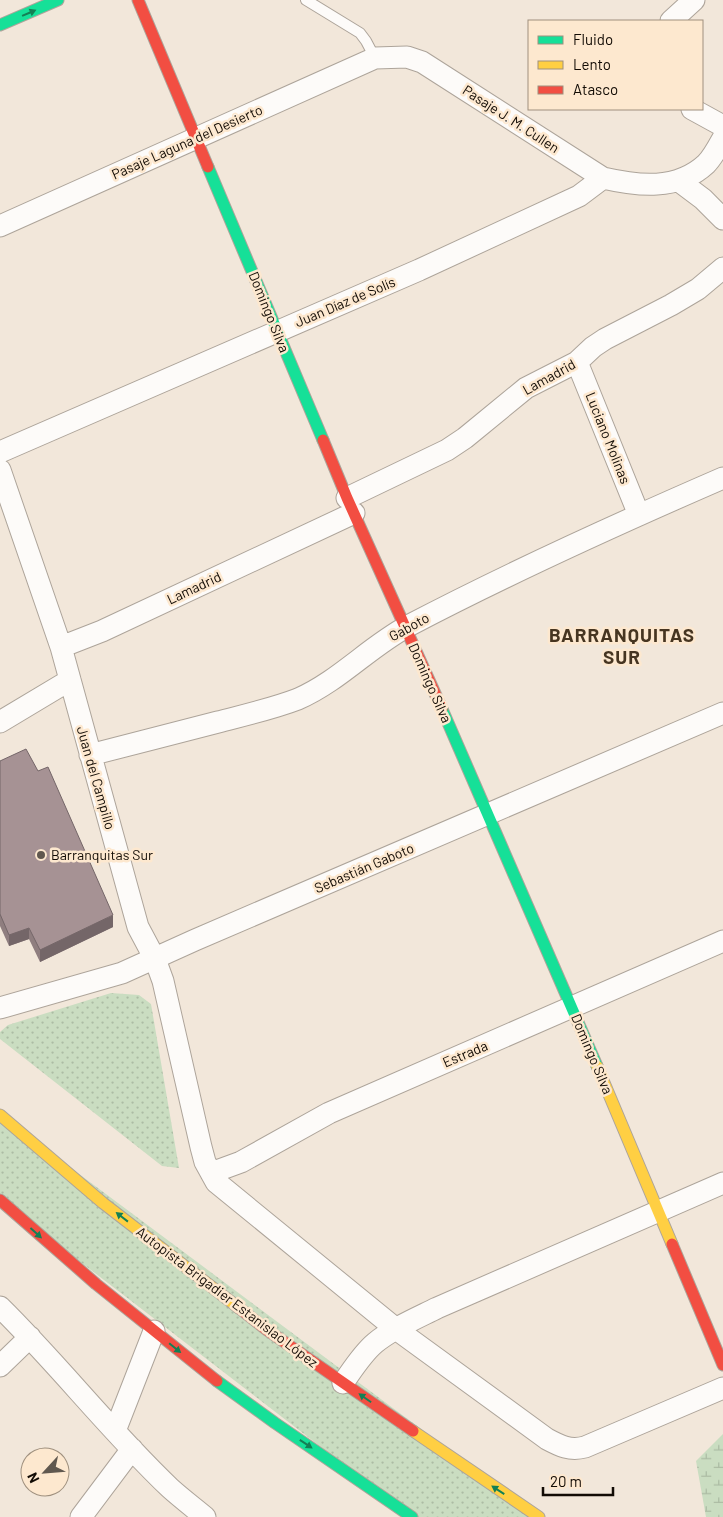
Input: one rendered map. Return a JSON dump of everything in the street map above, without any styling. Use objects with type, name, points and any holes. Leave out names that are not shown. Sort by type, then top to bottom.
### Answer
[{"type":"main road","points":[[0,25],[58,0]]},
{"type":"main road","name":"Domingo Silva","points":[[138,0],[350,506],[406,628],[573,1008],[723,1365]]},
{"type":"main road","name":"Autopista Brigadier Estanislao López","points":[[0,1115],[111,1209],[266,1330],[539,1517]]},
{"type":"main road","points":[[0,1200],[48,1244],[196,1365],[412,1517]]},
{"type":"street","points":[[671,20],[694,0]]},
{"type":"street","name":"Pasaje J. M. Cullen","points":[[375,58],[407,57],[422,62],[603,178],[654,185],[679,180]]},
{"type":"street","name":"Pasaje Laguna del Desierto","points":[[0,226],[375,58]]},
{"type":"street","points":[[694,110],[723,126]]},
{"type":"street","points":[[723,138],[706,163],[679,180],[703,199],[723,219]]},
{"type":"street","name":"Juan Díaz de Solís","points":[[0,452],[419,270],[579,196],[603,178]]},
{"type":"street","name":"Lamadrid","points":[[61,647],[102,631],[350,506],[447,450],[465,438],[526,388],[577,362],[605,339],[698,289],[723,268]]},
{"type":"street","name":"Luciano Molinas","points":[[577,362],[639,515]]},
{"type":"street","name":"Juan del Campillo","points":[[0,470],[61,647],[138,927],[155,959],[169,1003],[201,1147],[210,1173]]},
{"type":"street","name":"Gaboto","points":[[90,755],[285,704],[335,679],[379,644],[464,597],[723,478]]},
{"type":"street","points":[[0,722],[70,680]]},
{"type":"street","name":"Sebastián Gaboto","points":[[0,1008],[122,972],[155,959],[194,940],[723,713]]},
{"type":"street","name":"Estrada","points":[[210,1173],[241,1162],[329,1113],[723,941]]},
{"type":"street","points":[[210,1173],[222,1189],[396,1329],[547,1439],[565,1448],[577,1449],[584,1447],[723,1388]]},
{"type":"street","points":[[343,1382],[362,1356],[376,1342],[396,1329],[437,1308],[723,1183]]},
{"type":"street","points":[[0,1307],[170,1488],[205,1517]]},
{"type":"street","points":[[115,1431],[154,1332]]},
{"type":"street","points":[[0,1366],[30,1337]]},
{"type":"street","points":[[81,1517],[132,1449]]},
{"type":"lane","points":[[306,0],[360,33],[375,58]]},
{"type":"green space","points":[[111,993],[139,995],[151,1004],[179,1168],[162,1166],[0,1039],[0,1032],[8,1025]]},
{"type":"green space","points":[[0,1115],[539,1517],[412,1517],[0,1200]]},
{"type":"green space","points":[[723,1434],[723,1517],[706,1517],[696,1461]]},
{"type":"building","name":"Barranquitas Sur","points":[[26,749],[38,771],[48,767],[113,915],[40,950],[29,928],[9,935],[0,914],[0,761]]},
{"type":"traffic: fast","points":[[0,25],[58,0]]},
{"type":"traffic: fast","points":[[208,167],[323,440]]},
{"type":"traffic: fast","points":[[442,709],[597,1066]]},
{"type":"traffic: fast","points":[[217,1381],[412,1517]]},
{"type":"traffic: slow","points":[[597,1066],[672,1244]]},
{"type":"traffic: slow","points":[[0,1115],[103,1203],[239,1308]]},
{"type":"traffic: slow","points":[[413,1431],[539,1517]]},
{"type":"traffic: jam","points":[[138,0],[208,167]]},
{"type":"traffic: jam","points":[[323,440],[347,498],[442,709]]},
{"type":"traffic: jam","points":[[0,1200],[96,1284],[217,1381]]},
{"type":"traffic: jam","points":[[672,1244],[723,1365]]},
{"type":"traffic: jam","points":[[239,1308],[267,1330],[413,1431]]},
{"type":"place","name":"Barranquitas Sur","points":[[41,855]]},
{"type":"district","name":"BARRANQUITAS SUR","points":[[622,646]]}]
